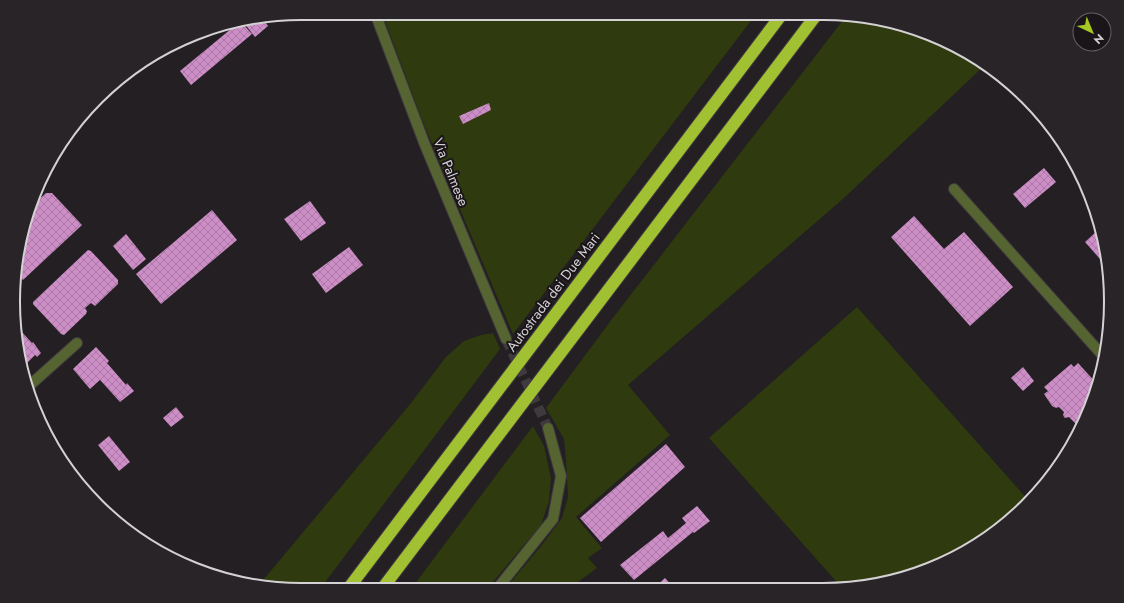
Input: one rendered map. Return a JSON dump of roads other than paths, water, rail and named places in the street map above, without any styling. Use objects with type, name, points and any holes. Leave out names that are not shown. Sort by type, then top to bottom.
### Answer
[{"type":"highway","name":"Autostrada dei Due Mari","points":[[353,583],[777,20]]},
{"type":"highway","points":[[387,583],[812,20]]},
{"type":"street","name":"Via Palmese","points":[[378,20],[425,145],[506,339]]},
{"type":"street","points":[[654,183],[771,20]]},
{"type":"street","points":[[724,136],[818,20]]},
{"type":"street","points":[[954,189],[1100,353]]},
{"type":"street","points":[[32,383],[76,343]]},
{"type":"street","points":[[502,583],[553,519],[561,476],[548,428]]},
{"type":"tunnel","points":[[506,339],[548,428]]}]
